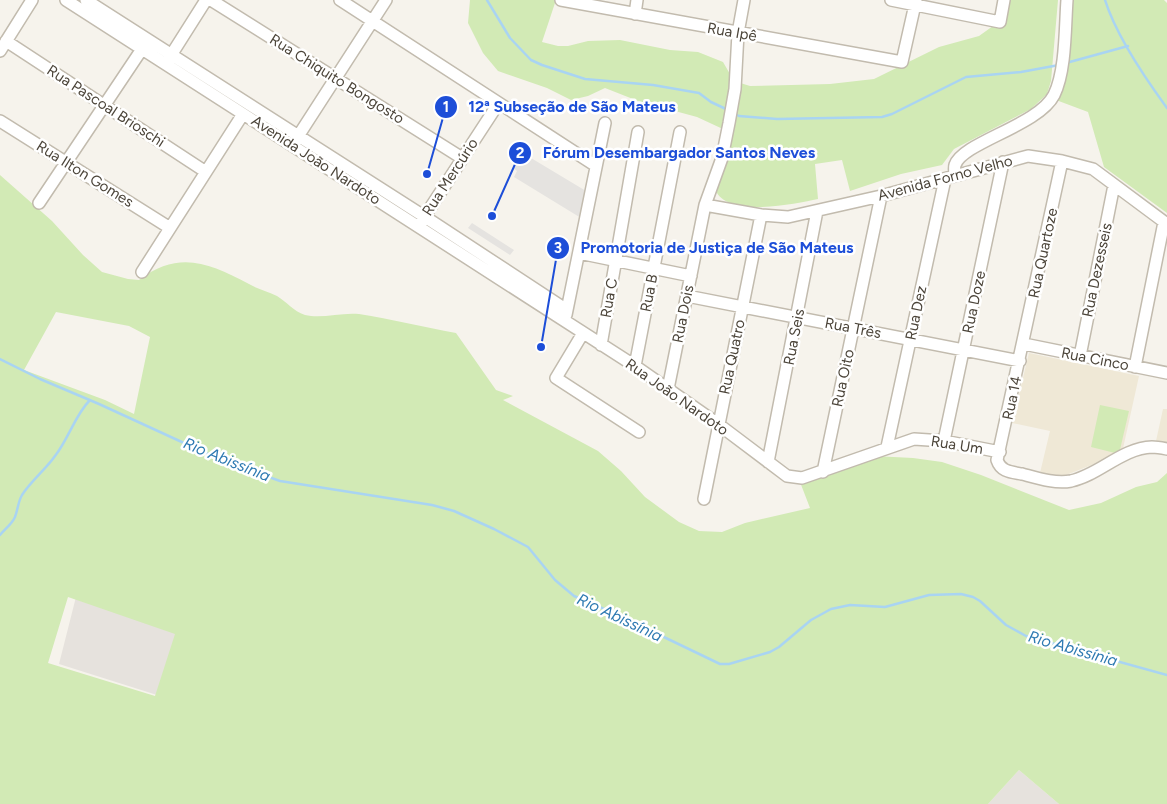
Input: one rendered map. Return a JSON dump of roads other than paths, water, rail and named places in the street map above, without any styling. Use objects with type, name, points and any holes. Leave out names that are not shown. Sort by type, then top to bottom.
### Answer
[{"type":"street","points":[[0,51],[32,0]]},
{"type":"street","name":"Avenida João Nardoto","points":[[66,0],[142,49],[168,59],[422,221],[566,316]]},
{"type":"street","name":"Avenida João Nardoto","points":[[86,0],[243,114],[295,141]]},
{"type":"street","points":[[168,59],[206,0]]},
{"type":"street","name":"Rua Chiquito Bongosto","points":[[211,0],[462,158]]},
{"type":"street","points":[[340,0],[596,166]]},
{"type":"street","points":[[295,141],[386,0]]},
{"type":"street","name":"Rua Ipê","points":[[561,0],[902,62],[916,3]]},
{"type":"street","points":[[635,14],[638,0]]},
{"type":"street","points":[[738,33],[744,0]]},
{"type":"street","points":[[890,0],[916,3],[1000,22],[1004,0]]},
{"type":"street","name":"Rua Dez","points":[[886,448],[910,339],[955,164],[962,156],[979,145],[1017,126],[1048,104],[1054,94],[1061,72],[1067,0]]},
{"type":"street","name":"Rua Dois","points":[[668,389],[705,205],[722,158],[729,123],[735,90],[738,33]]},
{"type":"street","name":"Rua Pascoal Brioschi","points":[[6,41],[206,172]]},
{"type":"street","points":[[39,203],[142,49]]},
{"type":"street","name":"Rua Mercúrio","points":[[422,221],[498,104]]},
{"type":"street","points":[[142,272],[243,114]]},
{"type":"street","name":"Rua Ilton Gomes","points":[[0,121],[170,228]]},
{"type":"street","points":[[566,316],[605,123]]},
{"type":"street","name":"Rua C","points":[[601,345],[638,132]]},
{"type":"street","name":"Rua B","points":[[635,366],[680,132]]},
{"type":"street","name":"Avenida Forno Velho","points":[[705,205],[761,215],[788,217],[881,196],[1028,156],[1062,161],[1093,169],[1166,223]]},
{"type":"street","name":"Rua Quartoze","points":[[1024,344],[1062,161]]},
{"type":"street","name":"Rua Doze","points":[[944,441],[1003,162]]},
{"type":"street","name":"Rua Dezesseis","points":[[1080,356],[1114,185]]},
{"type":"street","name":"Rua Oito","points":[[823,472],[881,196]]},
{"type":"street","name":"Rua Seis","points":[[768,462],[798,317],[817,211]]},
{"type":"street","name":"Rua Quatro","points":[[704,499],[761,215]]},
{"type":"street","points":[[1135,367],[1166,223]]},
{"type":"street","points":[[579,253],[691,276]]},
{"type":"street","name":"Rua Três","points":[[687,296],[1020,361]]},
{"type":"street","name":"Rua João Nardoto","points":[[566,316],[583,333],[635,366],[718,424],[787,476]]},
{"type":"street","points":[[583,333],[556,378],[639,432]]},
{"type":"street","name":"Rua Cinco","points":[[1024,344],[1167,373]]},
{"type":"street","name":"Rua 14","points":[[1000,452],[1024,344]]},
{"type":"street","name":"Rua Um","points":[[787,476],[802,478],[823,472],[914,439],[944,441],[1000,452],[997,460],[999,466],[1006,471],[1055,481],[1081,478],[1130,452],[1151,447],[1167,448]]},
{"type":"waterway","points":[[487,0],[510,38],[531,60],[585,79],[653,85],[699,93],[711,102],[728,110]]},
{"type":"waterway","points":[[1105,0],[1124,42],[1167,108]]},
{"type":"waterway","points":[[1066,63],[1128,46]]},
{"type":"waterway","points":[[735,114],[739,116],[777,119],[882,117],[892,114],[966,77],[1021,72],[1059,65]]},
{"type":"waterway","name":"Rio Abissínia","points":[[0,359],[40,379],[221,460],[280,481],[432,505],[454,511],[528,547],[555,580],[574,596],[720,664],[729,664],[770,652],[779,647],[811,620],[831,609],[850,605],[885,607],[929,595],[961,594],[980,601],[1006,625],[1026,636],[1167,675]]},
{"type":"waterway","points":[[0,535],[14,520],[22,495],[55,456],[80,413],[90,400]]},
{"type":"place","name":"12ª Subseção de São Mateus","points":[[427,174]]},
{"type":"place","name":"Fórum Desembargador Santos Neves","points":[[492,216]]},
{"type":"place","name":"Promotoria de Justiça de São Mateus","points":[[541,347]]}]
